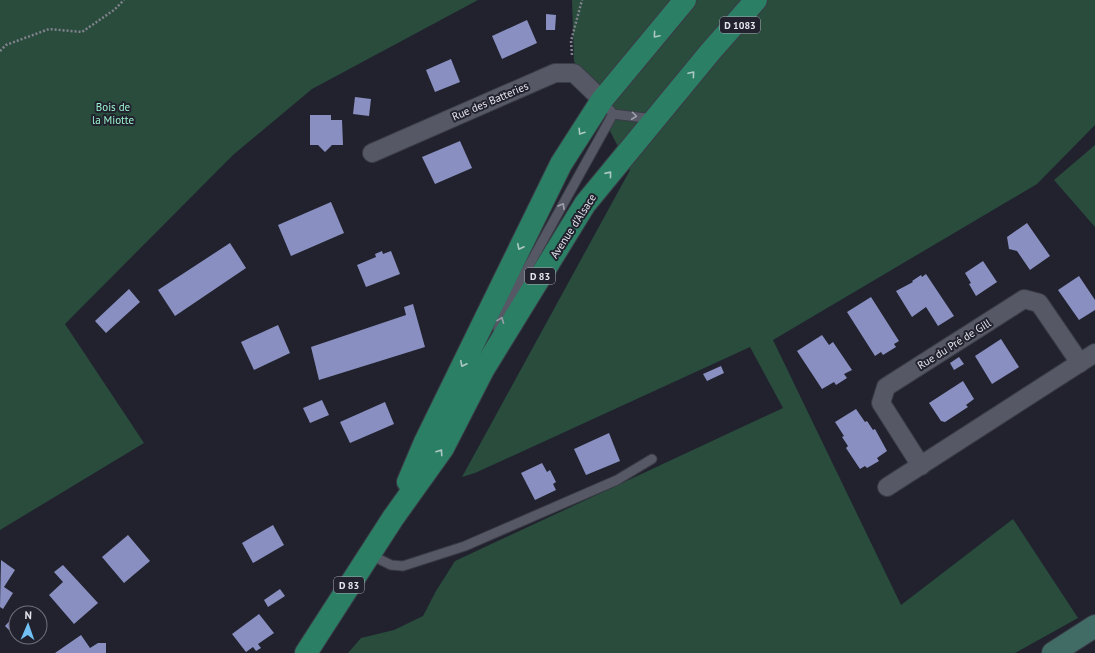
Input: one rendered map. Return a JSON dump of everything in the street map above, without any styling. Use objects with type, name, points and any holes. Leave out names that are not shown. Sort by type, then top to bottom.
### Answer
[{"type":"main road","name":"D 83","points":[[608,107],[685,0]]},
{"type":"main road","name":"D 83","points":[[711,51],[756,0]]},
{"type":"main road","name":"D 1083","points":[[711,51],[768,0]]},
{"type":"main road","name":"Avenue d'Alsace","points":[[306,653],[393,518],[443,448],[483,370],[585,204],[711,51]]},
{"type":"main road","name":"Avenue d'Alsace","points":[[393,518],[425,442],[561,164],[608,107]]},
{"type":"street","name":"Rue des Batteries","points":[[372,153],[555,73],[574,73]]},
{"type":"street","points":[[574,73],[608,107]]},
{"type":"street","name":"Rue du Pré de Gill","points":[[887,486],[921,466],[1088,358],[1039,303],[1024,299],[886,387],[881,403],[921,466]]},
{"type":"street","points":[[1053,653],[1095,626]]},
{"type":"lane","points":[[483,370],[506,307],[608,107],[654,119]]},
{"type":"lane","points":[[369,554],[391,565],[403,566],[465,546],[617,480],[652,459]]},
{"type":"path","points":[[0,51],[6,45],[49,29],[82,32],[114,10],[124,0]]},
{"type":"path","points":[[574,73],[570,41],[582,0]]},
{"type":"green space","name":"Bois de la Miotte","points":[[0,0],[478,0],[312,89],[233,155],[65,324],[144,443],[0,530]]},
{"type":"green space","points":[[572,0],[1095,0],[1095,125],[1037,184],[773,340],[901,605],[1013,519],[1078,618],[1015,653],[348,653],[361,638],[394,630],[423,616],[436,591],[455,561],[783,408],[750,347],[475,473],[462,477],[630,170],[574,61]]},
{"type":"green space","points":[[1095,145],[1095,227],[1054,180]]},
{"type":"building","points":[[546,14],[556,15],[555,30],[546,30]]},
{"type":"building","points":[[527,20],[537,43],[502,59],[492,36]]},
{"type":"building","points":[[451,59],[460,82],[435,92],[426,70]]},
{"type":"building","points":[[355,97],[371,99],[369,116],[353,114]]},
{"type":"building","points":[[310,115],[331,115],[331,120],[342,120],[343,145],[332,145],[325,152],[318,145],[310,145]]},
{"type":"building","points":[[460,141],[472,168],[435,184],[422,157]]},
{"type":"building","points":[[331,202],[344,233],[291,256],[278,225]]},
{"type":"building","points":[[1027,223],[1050,256],[1030,270],[1017,251],[1009,249],[1007,237]]},
{"type":"building","points":[[230,243],[246,268],[175,316],[158,290]]},
{"type":"building","points":[[382,251],[383,254],[391,251],[400,274],[366,287],[357,265],[376,257],[375,254]]},
{"type":"building","points":[[983,261],[997,282],[976,296],[965,273]]},
{"type":"building","points":[[926,274],[954,316],[938,326],[926,307],[912,317],[896,291],[913,282],[912,281],[921,275],[922,277]]},
{"type":"building","points":[[1079,276],[1095,300],[1095,310],[1079,320],[1058,290]]},
{"type":"building","points":[[129,289],[140,302],[106,333],[95,321]]},
{"type":"building","points":[[871,297],[899,341],[894,344],[896,347],[883,355],[881,352],[875,356],[847,312]]},
{"type":"building","points":[[413,304],[425,347],[319,380],[311,347],[406,315],[404,307]]},
{"type":"building","points":[[278,325],[290,353],[254,370],[241,342]]},
{"type":"building","points":[[822,335],[829,345],[833,342],[852,370],[844,374],[847,378],[836,385],[834,382],[822,389],[797,351]]},
{"type":"building","points":[[1001,339],[1019,367],[992,384],[975,356]]},
{"type":"building","points":[[959,357],[964,364],[954,370],[950,363]]},
{"type":"building","points":[[721,366],[724,373],[707,381],[703,374]]},
{"type":"building","points":[[963,381],[974,399],[966,405],[968,407],[945,422],[941,421],[929,403]]},
{"type":"building","points":[[322,400],[329,415],[310,423],[303,408]]},
{"type":"building","points":[[385,402],[394,424],[350,443],[340,422]]},
{"type":"building","points":[[856,409],[865,422],[867,421],[873,430],[875,429],[887,451],[877,458],[879,461],[867,468],[865,466],[860,469],[846,448],[848,446],[842,437],[844,436],[835,422]]},
{"type":"building","points":[[609,433],[620,461],[586,475],[574,449]]},
{"type":"building","points":[[542,463],[547,472],[550,470],[556,482],[553,484],[556,490],[535,500],[521,473]]},
{"type":"building","points":[[273,525],[284,545],[253,563],[242,543]]},
{"type":"building","points":[[128,535],[150,561],[124,583],[102,557]]},
{"type":"building","points":[[1,560],[15,570],[4,587],[13,593],[3,609],[0,607]]},
{"type":"building","points":[[63,565],[98,603],[74,624],[49,595],[63,582],[54,572]]},
{"type":"building","points":[[280,589],[285,596],[268,607],[264,600]]},
{"type":"building","points":[[259,614],[274,633],[258,644],[261,648],[256,651],[253,647],[246,652],[232,634]]},
{"type":"building","points":[[81,635],[90,648],[98,643],[106,643],[106,653],[55,653]]}]
